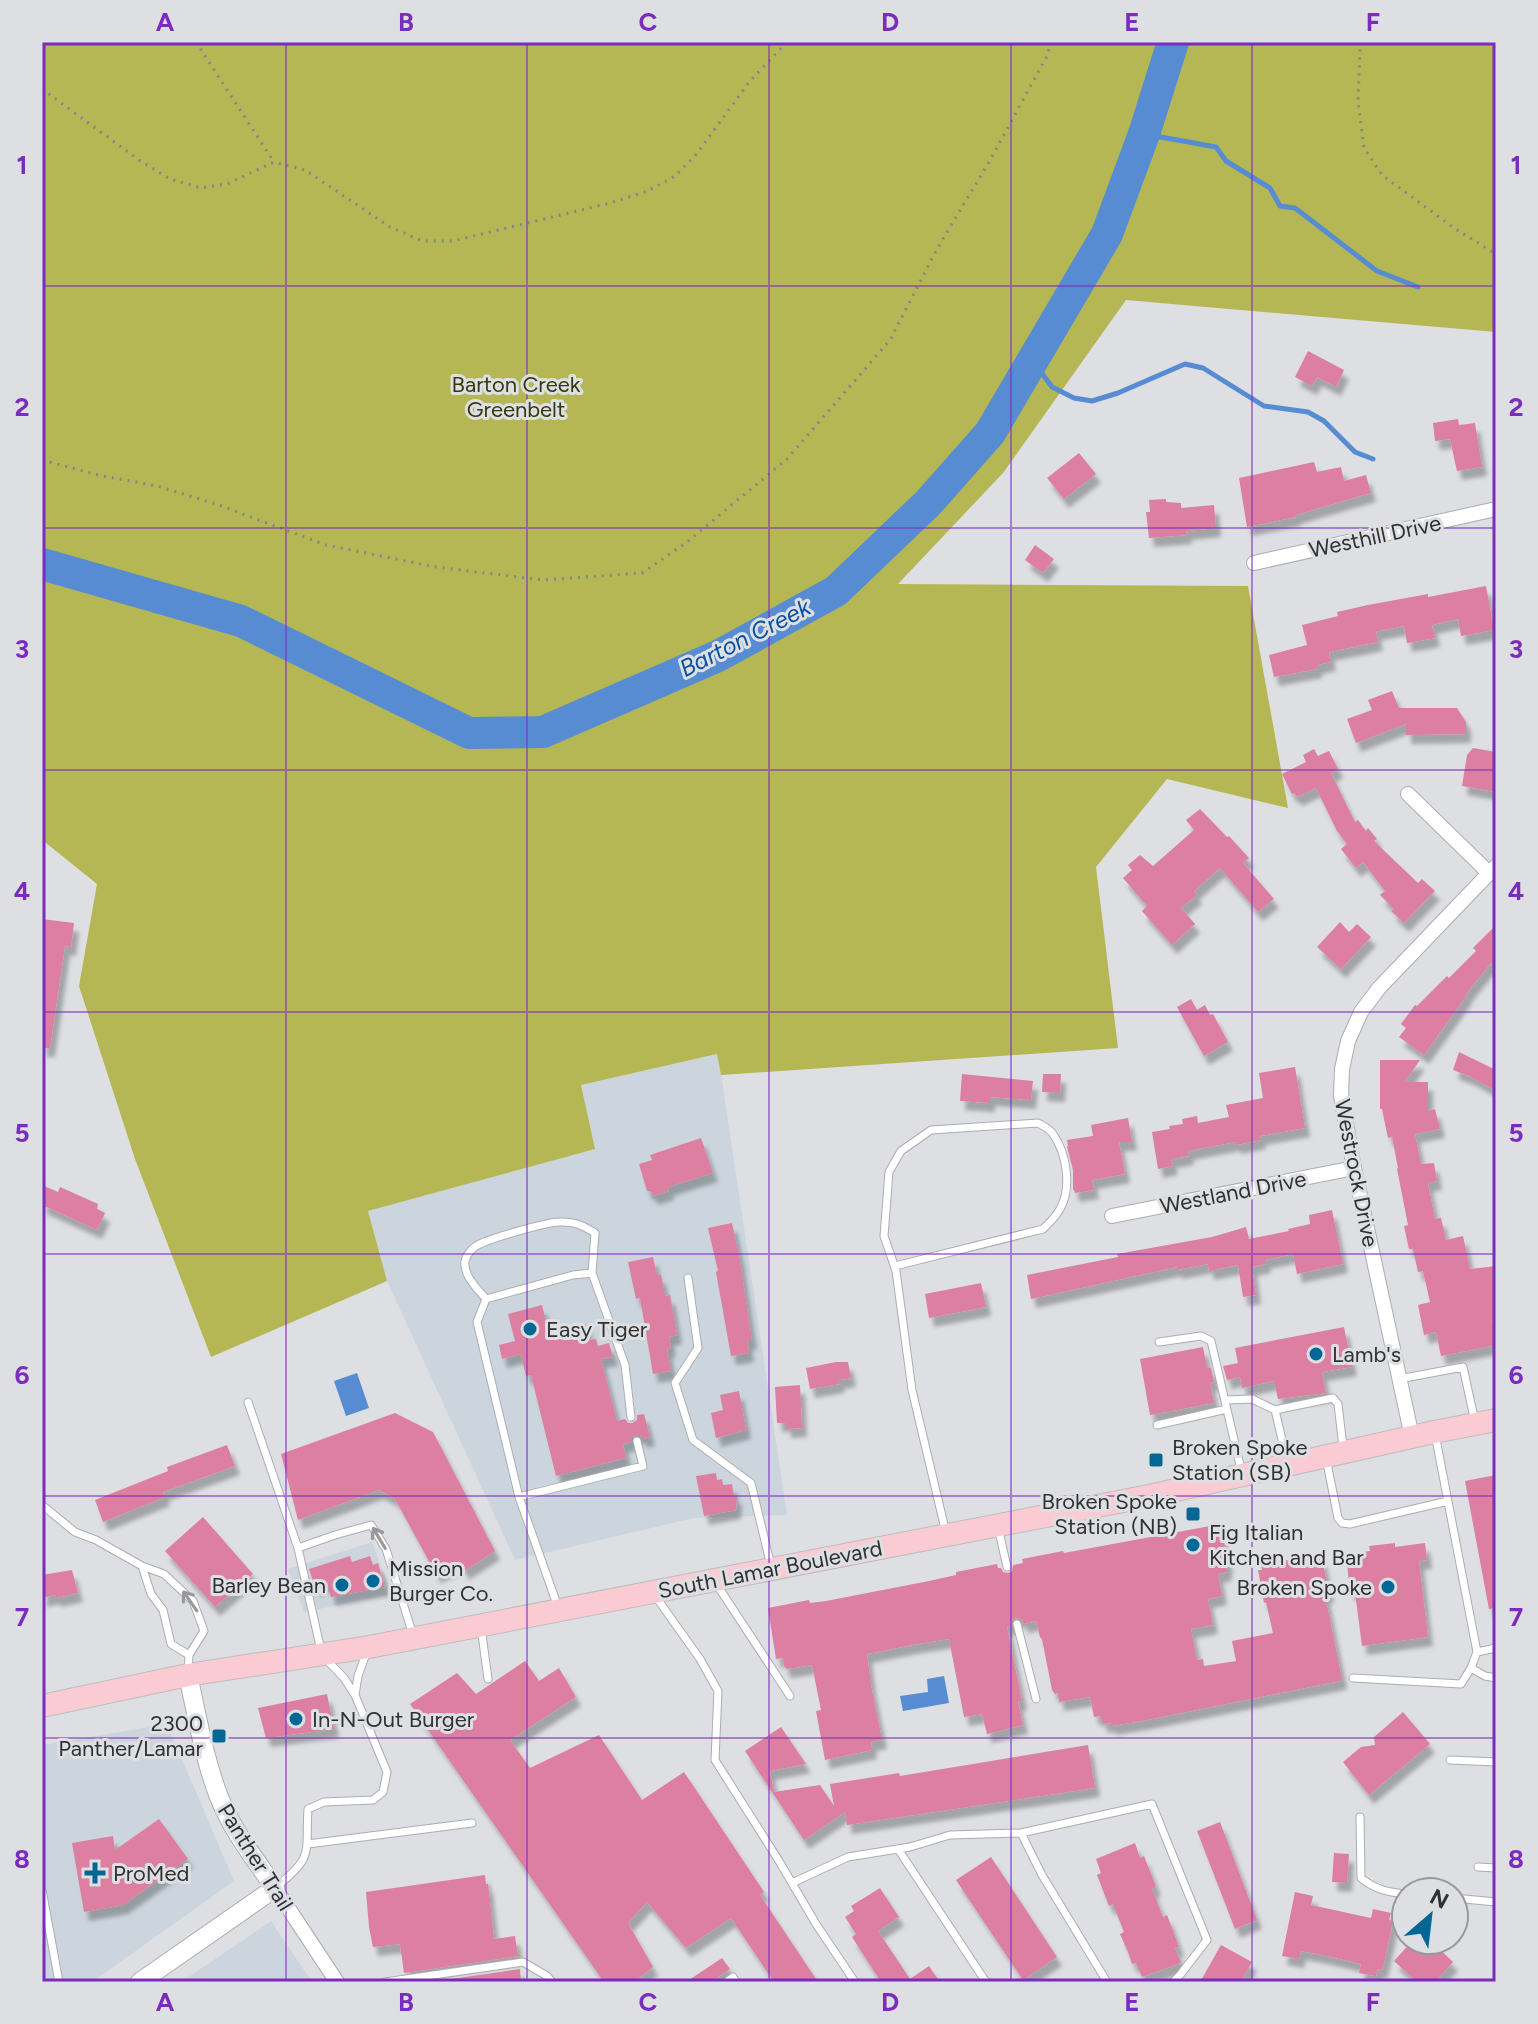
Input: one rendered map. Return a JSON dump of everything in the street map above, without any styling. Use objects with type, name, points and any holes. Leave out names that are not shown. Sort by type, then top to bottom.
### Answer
[{"type":"main road","name":"South Lamar Boulevard","points":[[42,1706],[189,1665],[322,1655],[369,1647],[1149,1496],[1486,1422]]},
{"type":"street","name":"Westhill Drive","points":[[1254,563],[1496,509]]},
{"type":"street","points":[[1408,794],[1493,869]]},
{"type":"street","name":"Westrock Drive","points":[[1412,1437],[1354,1168],[1341,1096],[1342,1069],[1348,1041],[1361,1012],[1379,988],[1493,869]]},
{"type":"street","name":"Westland Drive","points":[[1112,1216],[1354,1168]]},
{"type":"street","name":"Panther Trail","points":[[189,1665],[208,1765],[220,1799],[237,1832],[337,1982]]},
{"type":"street","points":[[140,1982],[275,1888]]},
{"type":"lane","points":[[895,1266],[1043,1229],[1060,1210],[1066,1192],[1067,1174],[1052,1132],[1038,1123],[931,1130],[901,1151],[889,1172],[884,1236],[895,1266],[912,1390],[946,1535]]},
{"type":"lane","points":[[486,1299],[467,1274],[465,1261],[478,1244],[559,1222],[579,1223],[595,1233],[592,1273],[625,1365],[631,1417]]},
{"type":"lane","points":[[486,1299],[573,1275],[592,1273]]},
{"type":"lane","points":[[688,1278],[698,1348],[675,1383],[693,1440],[751,1483],[772,1568]]},
{"type":"lane","points":[[486,1299],[477,1322],[519,1497],[559,1609]]},
{"type":"lane","points":[[1159,1342],[1201,1336],[1211,1341],[1242,1475]]},
{"type":"lane","points":[[1399,1379],[1463,1367],[1486,1422]]},
{"type":"lane","points":[[1157,1425],[1252,1399],[1275,1410],[1333,1398],[1338,1404],[1335,1454],[1338,1518],[1342,1523],[1350,1524],[1448,1501]]},
{"type":"lane","points":[[248,1402],[298,1548],[322,1655],[355,1695],[387,1772],[383,1792],[373,1800],[324,1802],[308,1809],[309,1852],[296,1871],[275,1888]]},
{"type":"lane","points":[[1275,1410],[1288,1464]]},
{"type":"lane","points":[[1353,1678],[1461,1684],[1477,1652],[1434,1432]]},
{"type":"lane","points":[[519,1497],[643,1466],[637,1441]]},
{"type":"lane","points":[[42,1505],[75,1532],[164,1574],[193,1601],[204,1631],[189,1665],[171,1644],[163,1610],[151,1594],[142,1566]]},
{"type":"lane","points":[[298,1548],[371,1525],[386,1549],[413,1638]]},
{"type":"lane","points":[[997,1525],[1007,1567]]},
{"type":"lane","points":[[714,1580],[790,1696]]},
{"type":"lane","points":[[652,1592],[700,1659],[718,1691],[715,1760],[855,1982]]},
{"type":"lane","points":[[480,1624],[488,1679]]},
{"type":"lane","points":[[1017,1624],[1036,1699]]},
{"type":"lane","points":[[355,1695],[358,1676],[369,1647]]},
{"type":"lane","points":[[1477,1652],[1496,1648]]},
{"type":"lane","points":[[1471,1668],[1496,1678]]},
{"type":"lane","points":[[1450,1760],[1496,1762]]},
{"type":"lane","points":[[792,1883],[848,1857],[898,1849],[950,1835],[1021,1833],[1152,1804],[1207,1940],[1173,1982]]},
{"type":"lane","points":[[1360,1817],[1361,1878],[1382,1892],[1390,1893]]},
{"type":"lane","points":[[308,1844],[472,1823]]},
{"type":"lane","points":[[1021,1833],[1042,1875],[1107,1982]]},
{"type":"lane","points":[[898,1849],[986,1982]]},
{"type":"lane","points":[[1478,1867],[1496,1868]]},
{"type":"lane","points":[[42,1890],[59,1982]]},
{"type":"lane","points":[[1470,1900],[1496,1902]]},
{"type":"lane","points":[[42,1946],[51,1944]]},
{"type":"lane","points":[[385,1982],[523,1962],[552,1982]]},
{"type":"lane","points":[[726,1982],[733,1977],[736,1982]]},
{"type":"path","points":[[196,42],[274,162]]},
{"type":"path","points":[[42,89],[170,179],[201,188],[227,184],[274,162],[305,170],[390,227],[423,241],[453,241],[606,204],[648,191],[675,176],[695,156],[756,73],[787,42]]},
{"type":"path","points":[[42,460],[216,504],[326,545],[436,567],[543,580],[642,573],[687,542],[787,459],[890,340],[937,249],[1040,69],[1051,42]]},
{"type":"path","points":[[1363,42],[1358,101],[1364,148],[1382,175],[1454,228],[1496,254]]},
{"type":"shaded area","points":[[718,1054],[787,1515],[694,1518],[515,1560],[387,1281],[368,1211],[594,1149],[581,1085]]},
{"type":"shaded area","points":[[372,1542],[392,1594],[304,1612],[288,1569]]},
{"type":"shaded area","points":[[167,1724],[234,1881],[92,1982],[42,1982],[42,1745]]},
{"type":"shaded area","points":[[271,1921],[312,1982],[181,1982],[267,1924]]},
{"type":"green space","name":"Barton Creek Greenbelt","points":[[42,42],[1496,42],[1496,332],[1126,300],[1003,473],[898,584],[1248,586],[1288,808],[1167,779],[1096,867],[1118,1048],[721,1075],[717,1054],[581,1085],[595,1149],[368,1211],[387,1281],[211,1357],[135,1159],[79,986],[97,884],[46,843],[42,844]]},
{"type":"water","points":[[357,1373],[369,1408],[346,1416],[334,1381]]},
{"type":"water","points":[[944,1676],[949,1703],[903,1711],[900,1696],[928,1692],[927,1679]]},
{"type":"building","points":[[1308,351],[1344,370],[1336,387],[1317,377],[1312,386],[1295,377]]},
{"type":"building","points":[[1458,419],[1459,425],[1475,423],[1482,467],[1457,471],[1450,439],[1435,441],[1433,423]]},
{"type":"building","points":[[1079,453],[1096,474],[1064,499],[1047,478]]},
{"type":"building","points":[[1314,462],[1317,472],[1341,467],[1344,481],[1366,475],[1371,493],[1296,517],[1247,527],[1239,478]]},
{"type":"building","points":[[1166,499],[1166,502],[1181,503],[1181,508],[1214,505],[1216,528],[1186,531],[1187,535],[1149,538],[1146,512],[1150,512],[1149,500]]},
{"type":"building","points":[[1035,545],[1054,559],[1043,573],[1025,560]]},
{"type":"building","points":[[1486,586],[1494,630],[1461,636],[1458,619],[1432,625],[1435,638],[1407,643],[1404,626],[1378,631],[1378,642],[1329,652],[1331,662],[1317,665],[1317,669],[1274,677],[1269,655],[1307,645],[1302,625],[1368,605]]},
{"type":"building","points":[[1392,691],[1399,708],[1457,708],[1466,722],[1466,734],[1406,735],[1406,724],[1356,743],[1347,719],[1372,710],[1368,700]]},
{"type":"building","points":[[1473,748],[1496,752],[1496,792],[1462,786],[1467,755]]},
{"type":"building","points":[[1314,749],[1318,756],[1329,751],[1338,769],[1331,773],[1355,822],[1358,820],[1366,831],[1368,828],[1377,839],[1374,841],[1418,883],[1422,879],[1435,891],[1404,923],[1380,895],[1385,891],[1363,862],[1356,868],[1341,849],[1347,844],[1337,831],[1316,788],[1297,797],[1292,794],[1282,774],[1306,762],[1303,755]]},
{"type":"building","points":[[1200,809],[1249,858],[1243,863],[1274,899],[1258,912],[1220,868],[1194,891],[1197,895],[1181,908],[1195,924],[1172,945],[1142,911],[1147,906],[1123,878],[1132,870],[1128,865],[1140,855],[1153,866],[1194,830],[1186,820]]},
{"type":"building","points":[[42,919],[74,923],[71,947],[65,946],[50,1048],[42,1048]]},
{"type":"building","points":[[1340,922],[1349,932],[1357,924],[1371,937],[1341,969],[1317,947]]},
{"type":"building","points":[[1496,925],[1496,966],[1491,963],[1424,1055],[1399,1037],[1406,1028],[1401,1024],[1415,1005],[1476,951],[1473,948]]},
{"type":"building","points":[[1191,999],[1197,1010],[1205,1005],[1210,1015],[1213,1014],[1228,1042],[1204,1056],[1177,1007]]},
{"type":"building","points":[[1459,1052],[1496,1070],[1496,1091],[1453,1070]]},
{"type":"building","points":[[1380,1060],[1420,1060],[1405,1082],[1428,1082],[1428,1111],[1435,1109],[1440,1129],[1415,1134],[1421,1164],[1434,1163],[1437,1181],[1428,1183],[1435,1219],[1441,1218],[1446,1240],[1463,1236],[1470,1269],[1496,1266],[1496,1320],[1492,1320],[1496,1345],[1441,1356],[1436,1332],[1424,1335],[1418,1305],[1430,1302],[1423,1271],[1418,1272],[1404,1226],[1408,1225],[1392,1137],[1388,1138],[1380,1109]]},
{"type":"building","points":[[1295,1067],[1305,1128],[1260,1136],[1261,1140],[1236,1145],[1235,1142],[1188,1151],[1189,1156],[1171,1159],[1173,1166],[1158,1169],[1152,1132],[1170,1129],[1169,1126],[1183,1124],[1182,1119],[1197,1116],[1198,1123],[1229,1117],[1226,1105],[1263,1098],[1259,1073]]},
{"type":"building","points":[[962,1074],[1033,1081],[1031,1100],[990,1097],[990,1103],[960,1101]]},
{"type":"building","points":[[1043,1074],[1061,1074],[1060,1093],[1042,1092]]},
{"type":"building","points":[[1128,1118],[1132,1142],[1119,1142],[1125,1174],[1092,1180],[1094,1190],[1075,1193],[1067,1140],[1093,1136],[1091,1125]]},
{"type":"building","points":[[701,1138],[713,1173],[668,1187],[669,1191],[653,1196],[651,1191],[647,1191],[639,1164],[652,1160],[650,1155]]},
{"type":"building","points":[[42,1185],[58,1192],[60,1187],[98,1204],[97,1209],[105,1213],[97,1230],[42,1205]]},
{"type":"building","points":[[1332,1210],[1343,1264],[1297,1274],[1293,1254],[1265,1260],[1266,1264],[1252,1267],[1256,1295],[1243,1297],[1238,1265],[1209,1271],[1208,1264],[1177,1270],[1177,1267],[1031,1299],[1027,1275],[1118,1257],[1117,1254],[1212,1237],[1246,1227],[1249,1239],[1289,1231],[1310,1224],[1309,1215]]},
{"type":"building","points":[[732,1223],[752,1341],[747,1341],[749,1353],[731,1356],[708,1228]]},
{"type":"building","points":[[653,1257],[665,1296],[670,1295],[677,1335],[669,1337],[671,1348],[667,1349],[671,1371],[653,1374],[640,1298],[636,1299],[628,1262]]},
{"type":"building","points":[[981,1283],[986,1307],[929,1318],[925,1294]]},
{"type":"building","points":[[542,1305],[549,1333],[586,1324],[590,1340],[596,1339],[598,1346],[609,1343],[613,1357],[601,1359],[617,1421],[625,1419],[632,1423],[637,1420],[637,1415],[644,1414],[650,1437],[643,1439],[635,1435],[631,1442],[623,1444],[626,1458],[556,1476],[531,1375],[526,1376],[521,1354],[502,1359],[499,1345],[515,1341],[508,1314]]},
{"type":"building","points":[[1344,1327],[1352,1367],[1322,1372],[1326,1393],[1278,1399],[1274,1381],[1242,1388],[1240,1377],[1227,1380],[1223,1366],[1238,1363],[1235,1348]]},
{"type":"building","points":[[1203,1347],[1207,1368],[1211,1368],[1214,1382],[1210,1383],[1214,1403],[1150,1415],[1140,1359]]},
{"type":"building","points":[[848,1362],[851,1378],[839,1380],[839,1384],[810,1389],[806,1368]]},
{"type":"building","points":[[800,1385],[802,1428],[786,1429],[786,1423],[777,1423],[775,1387]]},
{"type":"building","points":[[739,1391],[746,1430],[716,1438],[711,1413],[723,1410],[720,1395]]},
{"type":"building","points":[[395,1413],[433,1432],[495,1551],[464,1571],[461,1563],[436,1574],[395,1499],[379,1490],[298,1520],[281,1454]]},
{"type":"building","points":[[227,1445],[235,1466],[163,1492],[165,1497],[103,1522],[95,1500],[168,1471],[167,1467]]},
{"type":"building","points":[[716,1473],[717,1480],[722,1479],[723,1485],[732,1484],[734,1496],[737,1495],[736,1510],[704,1516],[696,1476]]},
{"type":"building","points":[[1496,1475],[1496,1608],[1489,1609],[1465,1481]]},
{"type":"building","points":[[203,1517],[253,1574],[215,1607],[165,1551]]},
{"type":"building","points":[[1221,1524],[1227,1572],[1218,1574],[1222,1596],[1208,1599],[1213,1625],[1191,1629],[1197,1660],[1203,1659],[1204,1666],[1236,1661],[1232,1641],[1273,1633],[1258,1570],[1262,1570],[1261,1565],[1316,1555],[1317,1559],[1322,1558],[1329,1594],[1325,1595],[1340,1681],[1111,1726],[1111,1723],[1103,1724],[1100,1716],[1094,1717],[1090,1697],[1059,1702],[1058,1693],[1052,1690],[1036,1621],[1024,1624],[1016,1618],[1007,1627],[1022,1701],[1018,1702],[1023,1725],[987,1734],[982,1714],[964,1717],[949,1639],[917,1644],[867,1654],[882,1740],[871,1742],[872,1750],[825,1760],[816,1711],[821,1710],[812,1665],[787,1669],[783,1658],[776,1659],[768,1608],[809,1600],[810,1603],[826,1601],[997,1564],[998,1568],[1008,1573],[1013,1565],[1023,1563],[1022,1559]]},
{"type":"building","points":[[1395,1543],[1395,1547],[1425,1543],[1427,1560],[1419,1561],[1428,1637],[1362,1646],[1354,1591],[1350,1592],[1346,1554],[1370,1551],[1369,1546]]},
{"type":"building","points":[[350,1556],[352,1562],[370,1556],[373,1565],[378,1563],[385,1587],[331,1597],[327,1583],[315,1587],[309,1569]]},
{"type":"building","points":[[72,1570],[78,1593],[42,1598],[42,1575]]},
{"type":"building","points":[[525,1661],[539,1681],[559,1668],[576,1697],[510,1740],[530,1768],[599,1735],[642,1800],[684,1772],[764,1892],[760,1895],[818,1982],[774,1982],[731,1918],[686,1948],[647,1902],[628,1923],[653,1967],[634,1982],[604,1982],[410,1704],[457,1673],[476,1694]]},
{"type":"building","name":"In-N-Out Burger","points":[[327,1694],[334,1729],[266,1738],[258,1708]]},
{"type":"building","points":[[1403,1712],[1430,1744],[1369,1795],[1343,1762],[1361,1747],[1375,1745],[1374,1737]]},
{"type":"building","points":[[781,1727],[806,1764],[770,1771],[774,1792],[820,1785],[834,1806],[830,1784],[899,1773],[900,1776],[1088,1745],[1095,1788],[847,1825],[845,1812],[804,1840],[745,1751]]},
{"type":"building","points":[[159,1819],[188,1859],[123,1905],[84,1912],[72,1843],[113,1836],[115,1850]]},
{"type":"building","points":[[1220,1822],[1257,1920],[1235,1929],[1197,1831]]},
{"type":"building","points":[[1135,1843],[1140,1858],[1144,1856],[1156,1887],[1152,1889],[1163,1917],[1167,1915],[1172,1928],[1181,1963],[1142,1977],[1136,1963],[1132,1964],[1120,1934],[1124,1932],[1113,1904],[1109,1906],[1097,1875],[1101,1873],[1096,1859]]},
{"type":"building","points":[[1334,1853],[1349,1854],[1347,1883],[1332,1882]]},
{"type":"building","points":[[991,1857],[1057,1957],[1023,1980],[956,1880]]},
{"type":"building","points":[[485,1875],[494,1939],[515,1936],[518,1956],[404,1973],[400,1944],[373,1947],[366,1892]]},
{"type":"building","points":[[880,1888],[899,1917],[878,1931],[910,1979],[929,1966],[940,1982],[881,1982],[852,1937],[856,1934],[845,1917],[854,1911],[851,1906]]},
{"type":"building","points":[[1295,1892],[1313,1896],[1311,1905],[1371,1918],[1373,1909],[1390,1913],[1390,1934],[1382,1970],[1378,1969],[1376,1976],[1359,1973],[1361,1964],[1327,1956],[1301,1951],[1299,1959],[1282,1956]]},
{"type":"building","points":[[1221,1945],[1252,1962],[1241,1982],[1200,1982]]},
{"type":"building","points":[[1399,1956],[1447,1956],[1453,1962],[1435,1982],[1417,1982],[1394,1961]]},
{"type":"building","points":[[722,1958],[730,1969],[711,1982],[686,1982]]},
{"type":"building","points":[[520,1969],[521,1982],[430,1982]]},
{"type":"waterway","name":"Barton Creek","points":[[42,564],[241,621],[469,733],[543,732],[718,656],[836,591],[928,503],[990,433],[1107,234],[1144,134],[1173,42]]},
{"type":"waterway","points":[[1144,134],[1216,147],[1226,161],[1270,188],[1280,206],[1295,208],[1377,271],[1418,287]]},
{"type":"waterway","points":[[1032,360],[1052,387],[1074,398],[1092,401],[1185,364],[1203,368],[1264,406],[1308,412],[1324,421],[1355,452],[1373,459]]},
{"type":"place","name":"Easy Tiger","points":[[530,1329]]},
{"type":"place","name":"Lamb's","points":[[1316,1354]]},
{"type":"place","name":"Broken Spoke Station (SB)","points":[[1156,1460]]},
{"type":"place","name":"Broken Spoke Station (NB)","points":[[1193,1514]]},
{"type":"place","name":"Fig Italian Kitchen and Bar","points":[[1193,1545]]},
{"type":"place","name":"Mission Burger Co.","points":[[373,1581]]},
{"type":"place","name":"Barley Bean","points":[[342,1585]]},
{"type":"place","name":"Broken Spoke","points":[[1388,1587]]},
{"type":"place","name":"In-N-Out Burger","points":[[296,1719]]},
{"type":"place","name":"2300 Panther/Lamar","points":[[219,1736]]},
{"type":"place","name":"ProMed","points":[[95,1873]]}]
